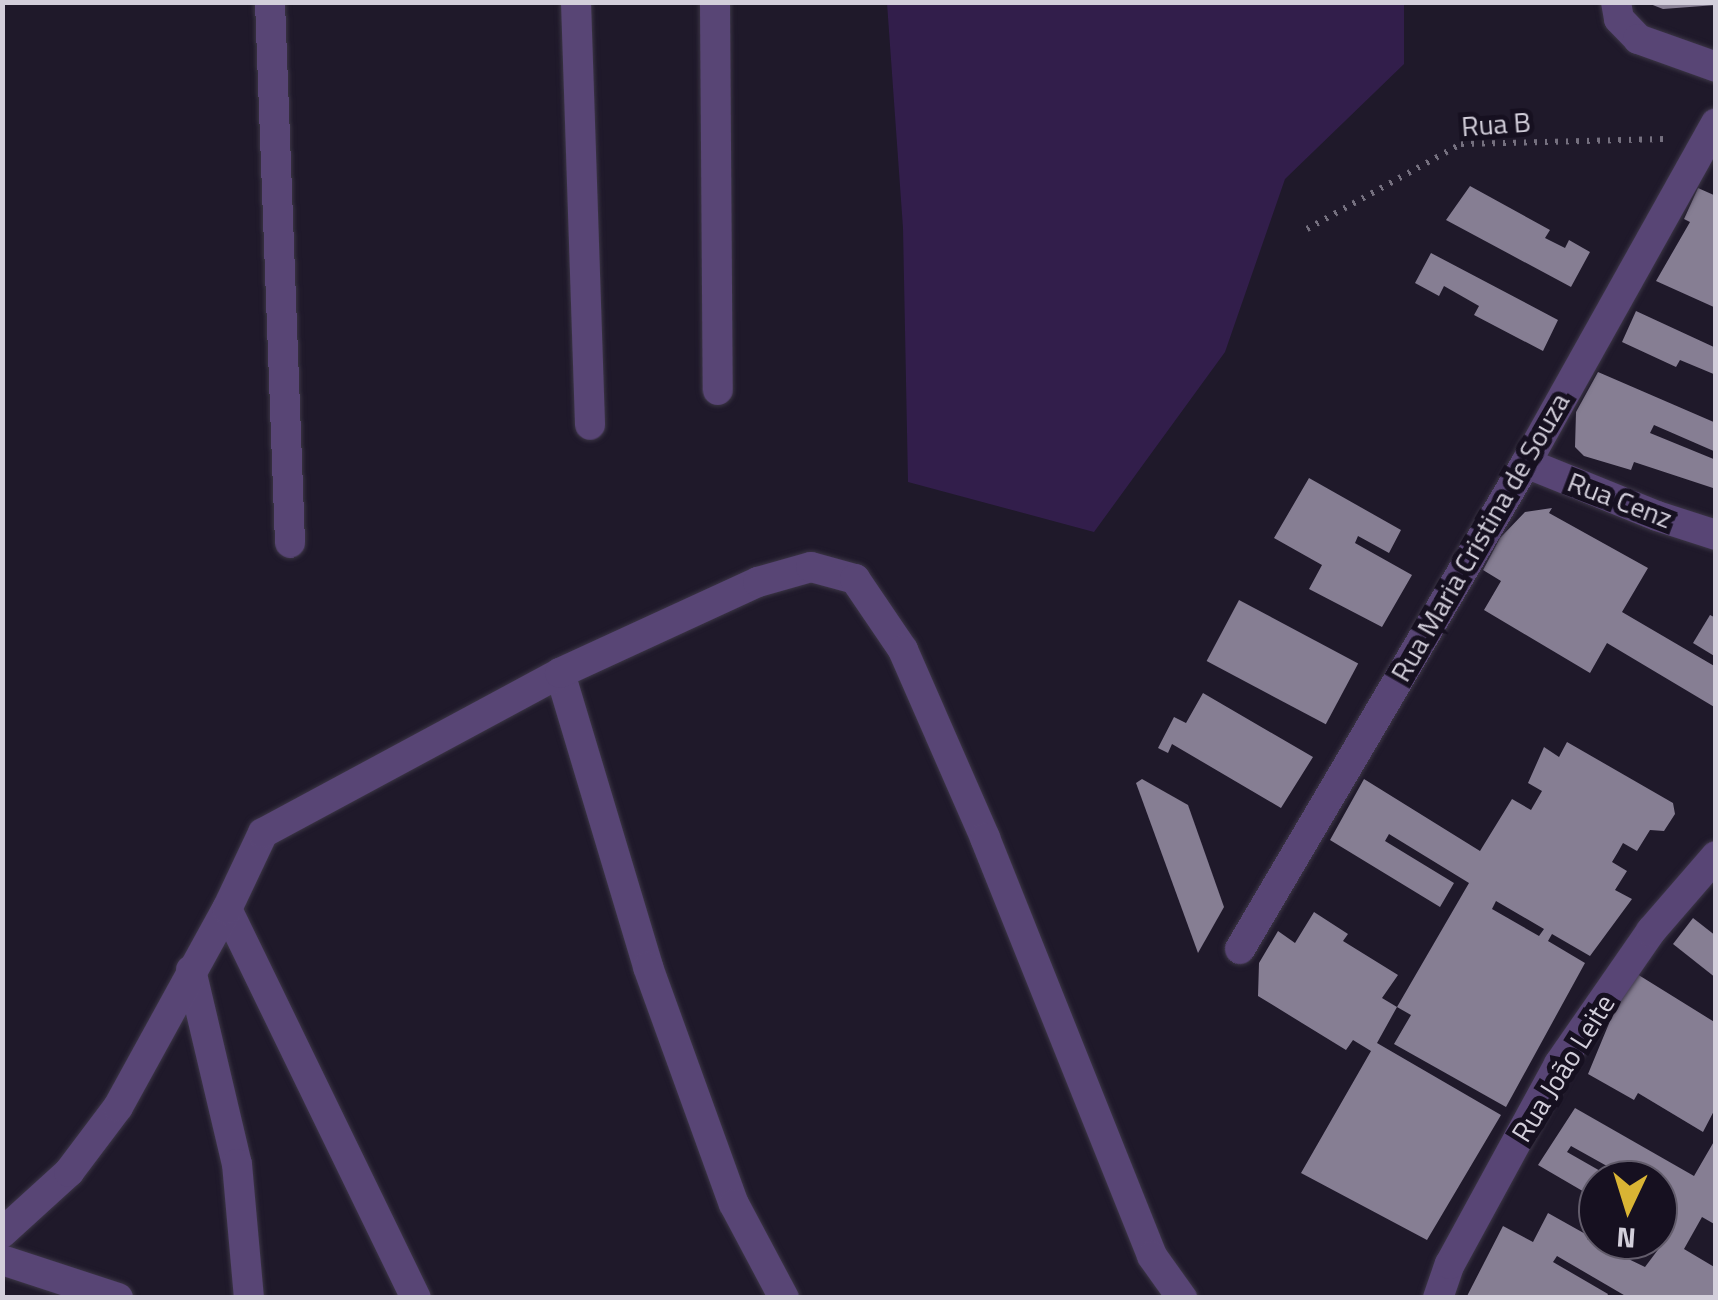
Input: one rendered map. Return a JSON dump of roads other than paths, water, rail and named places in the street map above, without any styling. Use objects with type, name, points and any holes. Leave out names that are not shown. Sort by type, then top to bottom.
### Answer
[{"type":"street","points":[[270,2],[290,543]]},
{"type":"street","points":[[576,2],[590,425]]},
{"type":"street","points":[[715,2],[718,390]]},
{"type":"street","points":[[1616,2],[1619,19],[1638,39],[1716,67]]},
{"type":"street","name":"Rua Maria Cristina de Souza","points":[[1240,949],[1526,463],[1713,129]]},
{"type":"street","name":"Rua Cenz","points":[[1526,463],[1657,516],[1716,534]]},
{"type":"street","points":[[2,1232],[69,1172],[118,1107],[190,970],[228,909],[263,833],[560,673],[758,582],[811,566],[855,579],[903,650],[984,838],[1152,1256],[1182,1298]]},
{"type":"street","points":[[560,673],[648,967],[734,1204],[784,1298]]},
{"type":"street","name":"Rua João Leite","points":[[1438,1298],[1450,1264],[1559,1064],[1651,932],[1716,856]]},
{"type":"street","points":[[228,909],[416,1298]]},
{"type":"street","points":[[190,970],[237,1164],[249,1298]]},
{"type":"street","points":[[2,1260],[118,1298]]}]
